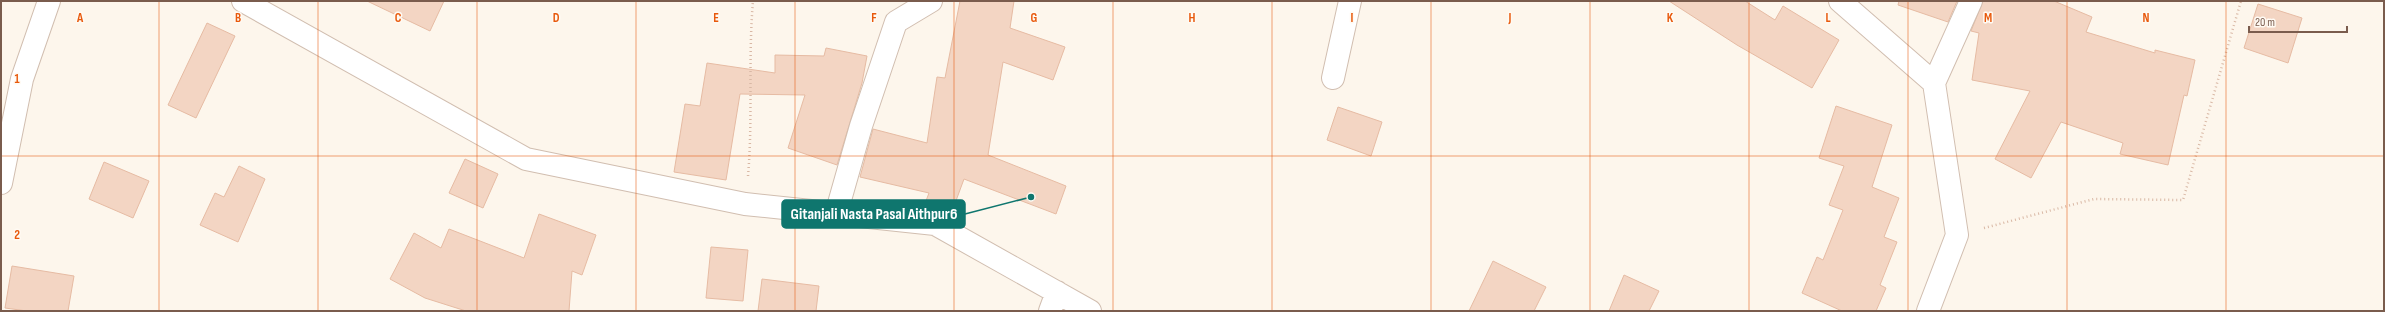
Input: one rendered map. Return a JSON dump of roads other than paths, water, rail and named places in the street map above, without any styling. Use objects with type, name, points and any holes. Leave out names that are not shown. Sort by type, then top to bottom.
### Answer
[{"type":"street","points":[[1,183],[22,79],[49,1]]},
{"type":"street","points":[[243,1],[526,159],[745,204],[935,224],[1053,302],[1090,311]]},
{"type":"street","points":[[836,214],[861,126],[896,22],[931,1]]},
{"type":"street","points":[[1333,78],[1350,1]]},
{"type":"street","points":[[1840,1],[1934,83]]},
{"type":"street","points":[[1928,311],[1957,235],[1934,83],[1971,1]]},
{"type":"place","name":"Gitanjali Nasta Pasal Aithpur6","points":[[1031,197]]}]
